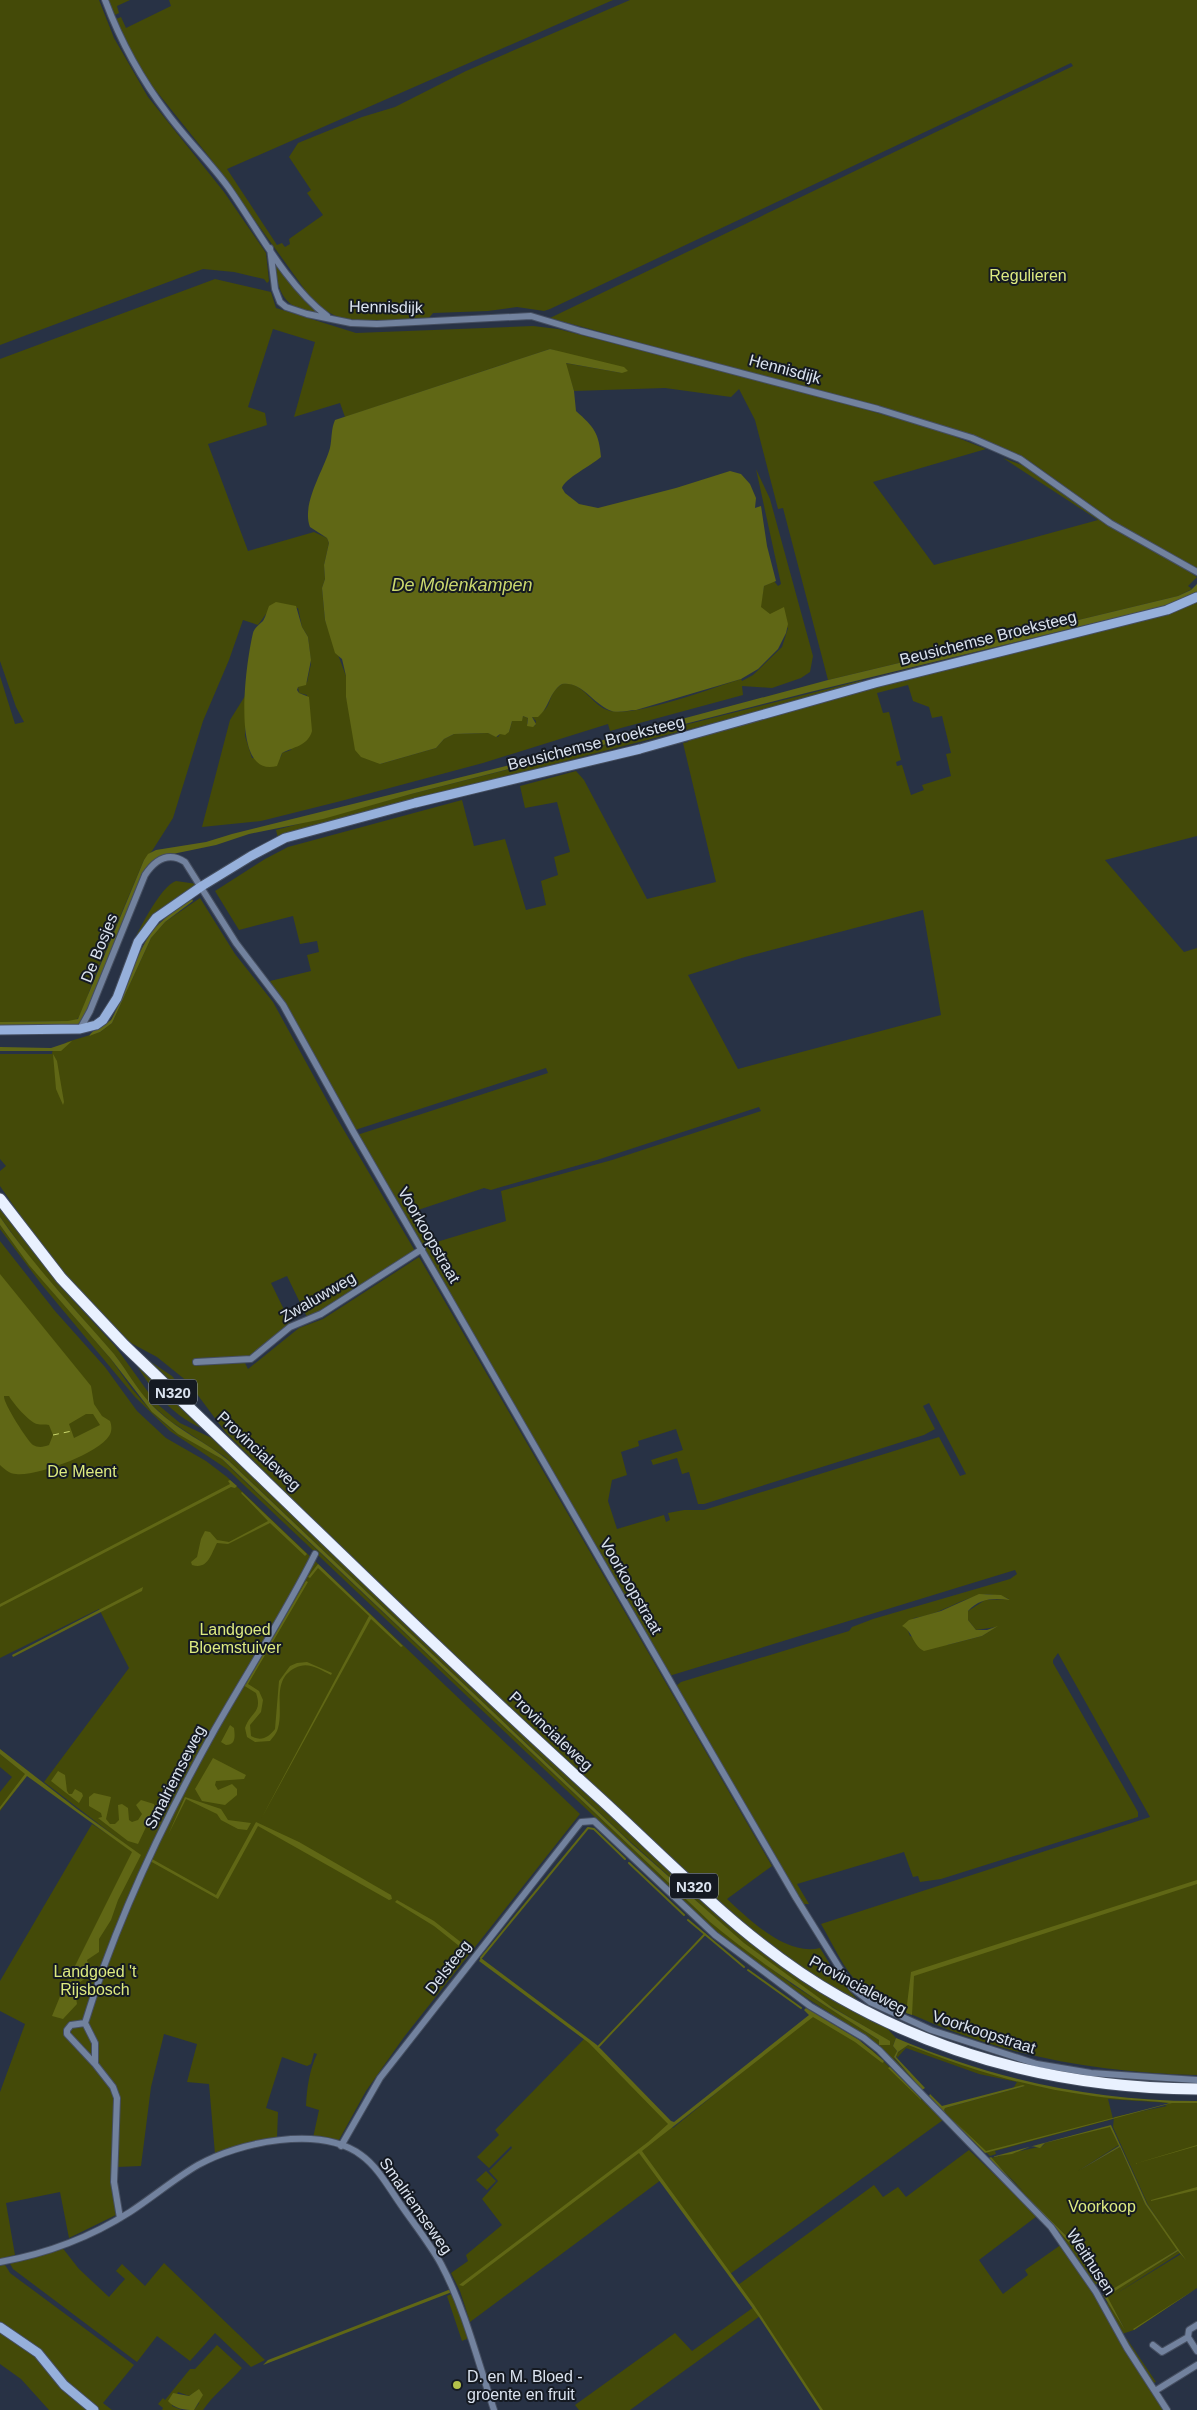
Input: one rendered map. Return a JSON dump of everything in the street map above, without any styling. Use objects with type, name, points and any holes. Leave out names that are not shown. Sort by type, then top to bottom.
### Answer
[{"type":"highway","name":"Provincialeweg","points":[[0,1200],[61,1278],[124,1345],[548,1751],[747,1934],[789,1966],[841,1998],[877,2017],[928,2039],[978,2057],[1055,2077],[1132,2086],[1197,2089]]},
{"type":"street","name":"Hennisdijk","points":[[105,0],[139,72],[168,114],[218,174],[304,295],[330,318]]},
{"type":"street","name":"Hennisdijk","points":[[270,248],[275,289],[282,305],[301,312],[350,323],[377,324],[531,316],[581,331],[878,409],[972,438],[1020,459],[1110,523],[1197,572]]},
{"type":"street","name":"Beusichemse Broeksteeg","points":[[80,1029],[96,1025],[108,1014],[117,998],[133,952],[150,924],[168,908],[202,886],[285,838],[415,803],[640,748],[903,675],[1167,610],[1197,597]]},
{"type":"street","name":"De Bosjes","points":[[80,1029],[90,1011],[145,875],[152,865],[162,858],[180,858],[202,886]]},
{"type":"street","name":"Voorkoopstraat","points":[[202,886],[236,943],[283,1005],[354,1133],[796,1898],[852,1988],[870,2002],[931,2030],[1037,2064],[1108,2075],[1197,2080]]},
{"type":"street","points":[[0,1030],[80,1029]]},
{"type":"street","name":"Zwaluwweg","points":[[196,1362],[251,1359],[290,1327],[321,1314],[422,1249]]},
{"type":"street","name":"Smalriemseweg","points":[[85,2023],[95,1990],[125,1912],[180,1793],[315,1554]]},
{"type":"street","name":"Delsteeg","points":[[341,2146],[380,2078],[476,1953],[581,1822],[594,1821],[715,1934],[810,2006],[864,2038],[879,2050],[980,2155]]},
{"type":"street","points":[[95,2064],[95,2043],[85,2023],[71,2025],[67,2032],[113,2087],[117,2098],[114,2182],[120,2218]]},
{"type":"street","points":[[85,2054],[95,2051]]},
{"type":"street","name":"Smalriemseweg","points":[[0,2262],[51,2249],[99,2230],[186,2173],[231,2149],[256,2143],[285,2140],[324,2142],[341,2146],[361,2155],[379,2173],[440,2263],[453,2290],[494,2410]]},
{"type":"street","name":"Weithusen","points":[[980,2155],[1026,2200],[1064,2243],[1096,2292],[1127,2348],[1155,2391]]},
{"type":"street","points":[[1197,2325],[1189,2330],[1188,2336],[1197,2351]]},
{"type":"street","points":[[0,2327],[38,2353],[64,2385],[94,2410]]},
{"type":"street","points":[[1153,2345],[1161,2354],[1188,2336]]},
{"type":"street","points":[[1167,2410],[1155,2391],[1197,2365]]},
{"type":"green space","points":[[0,0],[99,0],[114,38],[148,97],[224,192],[266,253],[269,281],[267,283],[264,279],[234,272],[203,269],[0,345]]},
{"type":"green space","points":[[108,0],[130,0],[117,6],[119,13],[115,15]]},
{"type":"green space","name":"Regulieren","points":[[169,0],[613,0],[227,169],[277,245],[282,243],[285,247],[290,244],[289,239],[323,215],[307,193],[311,190],[289,157],[298,143],[362,117],[395,107],[466,71],[630,0],[1197,0],[1197,570],[1113,521],[1031,462],[974,435],[550,318],[1073,66],[1071,63],[550,309],[544,311],[517,307],[488,311],[433,313],[428,319],[377,323],[352,321],[339,317],[328,312],[310,297],[210,158],[149,82],[127,45],[116,19],[121,17],[126,28],[171,6]]},
{"type":"green space","points":[[273,257],[322,314],[306,311],[289,303],[280,290]]},
{"type":"green space","points":[[215,279],[271,292],[276,308],[356,333],[533,326],[558,329],[840,402],[943,432],[986,449],[873,482],[934,565],[1098,520],[1003,458],[1030,468],[1197,577],[1188,586],[1192,589],[1178,596],[828,680],[783,508],[778,509],[755,420],[739,389],[731,397],[665,388],[574,391],[565,363],[622,373],[550,349],[345,417],[340,403],[294,417],[315,342],[273,329],[248,407],[265,413],[267,425],[208,444],[248,551],[314,532],[327,538],[329,543],[324,565],[325,579],[322,588],[325,620],[346,676],[346,697],[351,714],[380,764],[436,748],[444,739],[454,734],[488,733],[498,737],[500,734],[509,732],[512,721],[522,719],[523,716],[528,718],[527,724],[535,726],[536,721],[532,717],[544,710],[553,693],[562,684],[576,686],[603,708],[622,712],[675,701],[741,679],[742,681],[753,675],[782,647],[788,628],[760,607],[764,586],[774,581],[778,586],[781,584],[756,469],[770,499],[813,656],[810,672],[801,678],[772,688],[742,686],[743,695],[610,731],[608,724],[483,763],[341,801],[261,821],[202,827],[230,720],[245,696],[245,736],[252,758],[281,757],[282,753],[291,750],[307,695],[299,693],[298,687],[307,682],[311,664],[308,637],[302,627],[298,608],[266,614],[258,625],[243,620],[229,660],[203,721],[173,818],[144,860],[94,978],[81,1015],[75,1021],[0,1022],[0,676],[15,724],[24,722],[16,707],[0,661],[0,359]]},
{"type":"green space","points":[[1197,602],[1197,836],[1105,860],[1184,952],[1197,948],[1197,2075],[1126,2071],[1021,2053],[953,2032],[888,2004],[866,1991],[854,1979],[843,1964],[821,1924],[1150,1817],[1058,1653],[1053,1663],[1138,1812],[1138,1817],[941,1879],[920,1882],[918,1876],[913,1877],[904,1852],[797,1884],[809,1904],[800,1904],[676,1686],[681,1682],[849,1631],[852,1627],[873,1619],[1010,1579],[1017,1574],[1015,1570],[669,1676],[357,1135],[548,1073],[546,1068],[355,1130],[270,981],[311,971],[307,955],[319,952],[317,941],[300,944],[293,916],[239,930],[215,891],[265,859],[288,847],[462,800],[474,846],[505,839],[526,910],[546,905],[541,881],[558,875],[554,857],[570,852],[557,802],[525,808],[520,786],[576,771],[584,780],[647,899],[716,882],[683,743],[688,742],[688,738],[842,695],[1178,610]],"holes":[[[908,685],[913,701],[929,707],[932,718],[942,716],[951,753],[946,754],[951,776],[922,785],[924,790],[911,795],[902,765],[897,766],[896,762],[901,760],[889,712],[883,713],[877,693]],[[923,910],[941,1015],[738,1069],[688,975],[745,957]],[[759,1107],[761,1111],[612,1160],[501,1191],[506,1221],[430,1244],[412,1212],[484,1188],[491,1190],[597,1160]],[[929,1403],[966,1474],[960,1476],[939,1437],[704,1510],[684,1510],[668,1513],[670,1520],[666,1522],[664,1515],[617,1529],[608,1501],[612,1480],[627,1475],[621,1452],[639,1446],[638,1441],[676,1429],[683,1450],[651,1460],[653,1465],[677,1458],[682,1474],[689,1472],[698,1504],[704,1504],[924,1435],[935,1429],[923,1406]],[[986,1594],[1009,1599],[985,1600],[968,1611],[968,1620],[976,1630],[996,1627],[982,1636],[947,1645],[910,1636],[907,1628],[914,1618],[933,1614],[967,1599]]]},
{"type":"green space","points":[[863,680],[856,685],[819,696],[433,795],[278,838],[276,830]]},
{"type":"green space","points":[[176,881],[197,884],[134,942],[129,951],[156,901]]},
{"type":"green space","points":[[200,898],[235,954],[273,1002],[335,1115],[415,1251],[333,1305],[307,1317],[287,1276],[271,1283],[291,1324],[251,1356],[200,1358],[201,1364],[245,1363],[248,1369],[299,1328],[323,1319],[419,1257],[772,1866],[727,1899],[758,1926],[782,1942],[794,1947],[820,1948],[839,1979],[862,2005],[823,1983],[764,1942],[640,1832],[295,1502],[226,1433],[188,1382],[157,1357],[129,1342],[75,1287],[38,1241],[0,1186],[0,1171],[6,1166],[0,1159],[0,1054],[52,1054],[53,1048],[61,1048],[67,1042],[100,1032],[112,1023],[151,938],[165,922]]},
{"type":"green space","points":[[0,1205],[73,1300],[115,1346],[156,1403],[180,1423],[216,1440],[691,1891],[739,1933],[790,1971],[883,2024],[896,2038],[893,2046],[897,2051],[894,2058],[922,2090],[873,2041],[762,1969],[713,1929],[227,1469],[170,1431],[135,1397],[42,1285],[0,1229],[0,1225],[27,1262],[111,1359],[132,1389],[154,1414],[174,1431],[222,1459],[709,1921],[793,1985],[879,2040],[879,2045],[890,2045],[889,2041],[812,1995],[770,1967],[624,1836],[225,1457],[170,1421],[144,1398],[117,1358],[33,1262],[0,1217]]},
{"type":"green space","points":[[0,1241],[55,1311],[105,1367],[137,1411],[166,1438],[206,1461],[227,1477],[580,1814],[404,2037],[366,2091],[339,2140],[313,2138],[319,2110],[306,2106],[309,2080],[317,2054],[314,2053],[311,2064],[307,2066],[282,2057],[266,2108],[278,2112],[277,2138],[238,2145],[215,2154],[209,2084],[187,2082],[197,2044],[164,2034],[151,2087],[141,2166],[117,2167],[116,2215],[69,2238],[60,2192],[6,2203],[15,2255],[0,2259],[0,2092],[25,2024],[0,2011],[0,1981],[92,1824],[134,1851],[44,1782],[129,1668],[99,1609],[0,1658]]},
{"type":"green space","points":[[142,1356],[172,1376],[207,1419]]},
{"type":"green space","points":[[133,1359],[209,1431],[196,1426],[174,1411],[148,1382]]},
{"type":"green space","points":[[0,1754],[27,1775],[0,1811],[0,1792],[12,1777],[0,1767]]},
{"type":"green space","points":[[814,2014],[872,2050],[943,2120],[730,2274],[661,2180],[470,2322],[460,2291],[451,2273],[468,2261],[466,2255],[502,2225],[482,2199],[498,2181],[489,2171],[512,2148],[511,2146],[489,2168],[477,2157],[499,2135],[495,2130],[585,2038],[595,2046],[673,2128]]},
{"type":"green space","name":"Voorkoop","points":[[908,2045],[979,2070],[1050,2087],[1122,2099],[1197,2103],[1197,2288],[1134,2330],[1122,2334],[1106,2304],[1108,2303],[1125,2329],[1106,2296],[1178,2251],[1180,2253],[1173,2243],[1177,2250],[1112,2291],[1103,2278],[1100,2283],[1076,2246],[1027,2196],[1073,2246],[1097,2284],[1095,2285],[1084,2267],[1059,2235],[987,2159],[1024,2192],[991,2158],[1043,2146],[1045,2143],[1110,2126],[1119,2145],[1078,2171],[1120,2147],[1145,2204],[1173,2242],[1148,2205],[1113,2127],[1114,2117],[1167,2106],[1165,2105],[1170,2103],[1108,2099],[1113,2119],[995,2151],[996,2154],[990,2156],[950,2117],[982,2150],[979,2151],[927,2096],[946,2114],[945,2108],[1025,2086],[1014,2087],[1017,2082],[979,2074],[906,2048],[897,2058],[897,2053]],"holes":[[[1180,2253],[1181,2254],[1114,2295]]]},
{"type":"green space","points":[[969,2150],[1037,2216],[979,2260],[1003,2294],[1028,2275],[1025,2270],[1062,2244],[1163,2410],[821,2410],[760,2316],[630,2410],[579,2410],[575,2405],[675,2333],[692,2351],[754,2307],[738,2285],[874,2185],[883,2197],[898,2187],[906,2197]]},
{"type":"green space","points":[[486,2171],[496,2181],[487,2190],[476,2180]]},
{"type":"green space","points":[[61,2246],[79,2269],[109,2297],[125,2279],[116,2271],[122,2264],[145,2286],[164,2263],[265,2360],[251,2367],[215,2333],[190,2361],[157,2336],[137,2362],[13,2269],[9,2262]]},
{"type":"green space","points":[[4,2263],[10,2273],[134,2365],[103,2403],[112,2410],[96,2410],[0,2325],[0,2264]]},
{"type":"green space","points":[[453,2293],[469,2338],[462,2341],[447,2296]]},
{"type":"green space","points":[[0,2330],[33,2353],[90,2410],[49,2410],[21,2379],[0,2364]]},
{"type":"green space","points":[[1125,2339],[1127,2339],[1156,2382],[1153,2383]]},
{"type":"green space","points":[[217,2345],[242,2368],[203,2410],[194,2410],[199,2403],[192,2394],[189,2396],[178,2392],[172,2406],[182,2410],[162,2410],[163,2408],[158,2404],[163,2398],[165,2400],[190,2369],[195,2369]]},
{"type":"water","name":"De Molenkampen","points":[[550,349],[624,367],[628,371],[622,373],[566,363],[574,391],[576,411],[597,436],[601,457],[564,484],[562,488],[565,493],[579,504],[598,508],[676,488],[730,471],[741,474],[750,484],[756,498],[755,508],[761,506],[767,546],[776,581],[764,586],[761,607],[770,614],[784,607],[788,624],[786,633],[778,649],[758,669],[741,679],[636,710],[619,712],[609,710],[581,689],[569,684],[562,684],[554,691],[542,713],[538,717],[532,717],[536,724],[533,727],[527,726],[528,718],[523,716],[522,721],[512,721],[509,732],[505,735],[500,734],[496,737],[488,733],[454,734],[444,739],[436,748],[380,764],[361,757],[355,750],[346,697],[346,676],[342,659],[335,653],[325,620],[322,588],[325,579],[324,565],[329,543],[327,538],[310,527],[308,518],[308,508],[314,487],[330,448],[335,420]]},
{"type":"water","points":[[1197,584],[1197,595],[1172,604],[810,692],[411,794],[323,819],[249,834],[216,845],[163,856],[152,863],[81,1023],[68,1027],[0,1027],[0,1022],[68,1021],[78,1019],[144,860],[148,854],[156,850],[206,842],[506,766],[828,680],[1178,596],[1191,590]]},
{"type":"water","points":[[276,602],[296,606],[302,627],[308,637],[311,660],[306,685],[298,687],[297,690],[299,693],[309,697],[312,731],[304,743],[282,753],[277,766],[262,765],[252,754],[246,736],[244,714],[247,666],[253,633],[263,621],[269,606]]},
{"type":"water","points":[[192,899],[193,901],[165,922],[151,938],[112,1023],[100,1032],[89,1036],[111,1020],[141,950],[155,928]]},
{"type":"water","points":[[72,1041],[61,1051],[0,1051],[0,1047],[51,1048]]},
{"type":"water","points":[[53,1054],[57,1061],[63,1105],[56,1089]]},
{"type":"water","points":[[0,1217],[41,1270],[114,1354],[140,1391],[158,1411],[175,1425],[229,1461],[633,1845],[744,1943],[833,2008],[890,2041],[890,2045],[879,2045],[879,2040],[771,1969],[710,1922],[222,1459],[178,1434],[152,1412],[111,1359],[29,1265],[0,1225]]},
{"type":"water","name":"De Meent","points":[[0,1274],[91,1386],[94,1404],[102,1416],[110,1421],[111,1433],[103,1443],[93,1450],[52,1468],[38,1472],[16,1474],[5,1470],[0,1465]],"holes":[[[4,1396],[9,1396],[34,1423],[49,1425],[53,1435],[49,1445],[37,1447],[30,1442],[11,1413]],[[86,1414],[93,1414],[100,1425],[74,1438],[69,1424]]]},
{"type":"water","points":[[230,1480],[237,1486],[235,1488],[231,1487],[0,1607],[0,1604],[230,1484],[228,1481]]},
{"type":"water","points":[[242,1492],[307,1554],[305,1556],[270,1523],[228,1544],[217,1543],[211,1556],[205,1563],[197,1566],[192,1565],[191,1562],[197,1557],[205,1531],[210,1532],[217,1540],[229,1542],[268,1521]]},
{"type":"water","points":[[318,1564],[403,1646],[401,1647],[371,1619],[261,1819],[369,1616],[318,1568],[310,1578],[308,1577]]},
{"type":"water","points":[[306,1581],[308,1582],[248,1684],[259,1691],[263,1700],[261,1712],[250,1725],[251,1736],[261,1739],[275,1729],[279,1681],[290,1666],[307,1662],[332,1673],[331,1675],[304,1665],[288,1673],[281,1687],[277,1732],[270,1741],[255,1742],[247,1737],[245,1728],[257,1709],[258,1700],[256,1693],[243,1685],[246,1684]]},
{"type":"water","points":[[143,1587],[142,1591],[13,1657],[12,1655]]},
{"type":"water","points":[[979,1594],[1001,1595],[1010,1600],[982,1601],[968,1611],[968,1620],[976,1630],[987,1630],[998,1626],[982,1636],[924,1651],[917,1645],[906,1628],[902,1626],[909,1620],[941,1611]]},
{"type":"water","points":[[230,1725],[234,1728],[234,1740],[229,1745],[226,1745],[221,1742]]},
{"type":"water","points":[[0,1749],[77,1809],[141,1855],[118,1900],[111,1920],[99,1939],[99,1952],[87,1960],[89,1970],[87,1976],[74,1986],[77,2004],[63,2019],[52,2016],[61,1994],[132,1852],[27,1776],[0,1810],[0,1807],[25,1774],[0,1754]]},
{"type":"water","points":[[213,1758],[246,1775],[244,1779],[216,1781],[215,1785],[218,1790],[232,1784],[237,1789],[237,1795],[225,1805],[202,1801],[195,1789]]},
{"type":"water","points":[[58,1771],[65,1775],[69,1794],[72,1794],[75,1789],[82,1793],[83,1796],[79,1803],[51,1781]]},
{"type":"water","points":[[94,1793],[111,1797],[106,1819],[110,1824],[115,1824],[119,1820],[118,1805],[122,1804],[128,1808],[129,1820],[132,1822],[138,1820],[142,1814],[136,1805],[141,1800],[154,1804],[155,1808],[138,1844],[128,1841],[98,1818],[102,1817],[101,1813],[89,1806],[89,1797]]},
{"type":"water","points":[[185,1797],[221,1809],[228,1820],[251,1823],[247,1830],[238,1829],[221,1820],[217,1814],[186,1799],[168,1835]]},
{"type":"water","points":[[256,1822],[299,1842],[391,1895],[392,1899],[389,1900],[258,1826],[218,1899],[150,1861],[152,1859],[216,1895]]},
{"type":"water","points":[[1197,1880],[1197,1884],[914,1976],[912,2015],[906,2013],[911,1972]]},
{"type":"water","points":[[397,1900],[434,1921],[467,1947],[468,1953],[434,1926],[395,1902]]},
{"type":"water","points":[[481,1958],[597,2045],[674,2122],[809,2015],[804,2010],[806,2008],[859,2040],[884,2061],[883,2063],[881,2062],[855,2042],[813,2017],[642,2151],[754,2305],[823,2410],[820,2410],[759,2317],[639,2153],[463,2286],[459,2285],[648,2142],[668,2124],[589,2043],[479,1961]]},
{"type":"water","points":[[896,2038],[969,2065],[1044,2085],[1119,2097],[1197,2101],[1197,2103],[1172,2103],[985,2153],[950,2117],[986,2151],[1170,2103],[1103,2097],[1022,2083],[976,2070],[908,2045],[898,2052],[896,2057],[925,2088],[922,2090],[894,2057],[897,2051],[893,2046]]},
{"type":"water","points":[[890,2067],[921,2099],[921,2100],[888,2068]]},
{"type":"water","points":[[1025,2086],[945,2108],[946,2114],[929,2096],[930,2094],[942,2106]]},
{"type":"water","points":[[1111,2125],[1147,2204],[1186,2260],[1178,2251],[1107,2296],[1125,2330],[1103,2295],[1177,2250],[1145,2204],[1120,2147],[1078,2171],[1119,2146],[1110,2127],[1045,2143],[1040,2148],[1032,2146]]},
{"type":"water","points":[[1197,2145],[1197,2146],[1134,2164]]},
{"type":"water","points":[[1031,2147],[1012,2154],[993,2157]]},
{"type":"water","points":[[991,2157],[1023,2193],[988,2158]]},
{"type":"water","points":[[1197,2187],[1197,2190],[1151,2201],[1151,2200]]},
{"type":"water","points":[[1027,2196],[1076,2246],[1100,2283],[1097,2284],[1074,2248]]},
{"type":"water","points":[[1197,2288],[1134,2330],[1133,2329]]},
{"type":"water","points":[[451,2289],[452,2292],[263,2365],[268,2360]]},
{"type":"water","points":[[199,2389],[203,2395],[194,2410],[174,2406],[168,2401],[173,2393],[189,2396]]},
{"type":"waterway","points":[[481,1958],[588,1828],[594,1829],[625,1859]]},
{"type":"waterway","points":[[629,1863],[684,1915]]},
{"type":"waterway","points":[[688,1920],[744,1967]]},
{"type":"waterway","points":[[598,2047],[705,1934]]},
{"type":"waterway","points":[[748,1970],[801,2008]]},
{"type":"ferry route","points":[[53,1435],[72,1431]]},
{"type":"place","name":"D. en M. Bloed - groente en fruit","points":[[457,2385]]},
{"type":"park label","name":"Landgoed Bloemstuiver","points":[[235,1638]]},
{"type":"park label","name":"Landgoed 't Rijsbosch","points":[[95,1980]]}]
